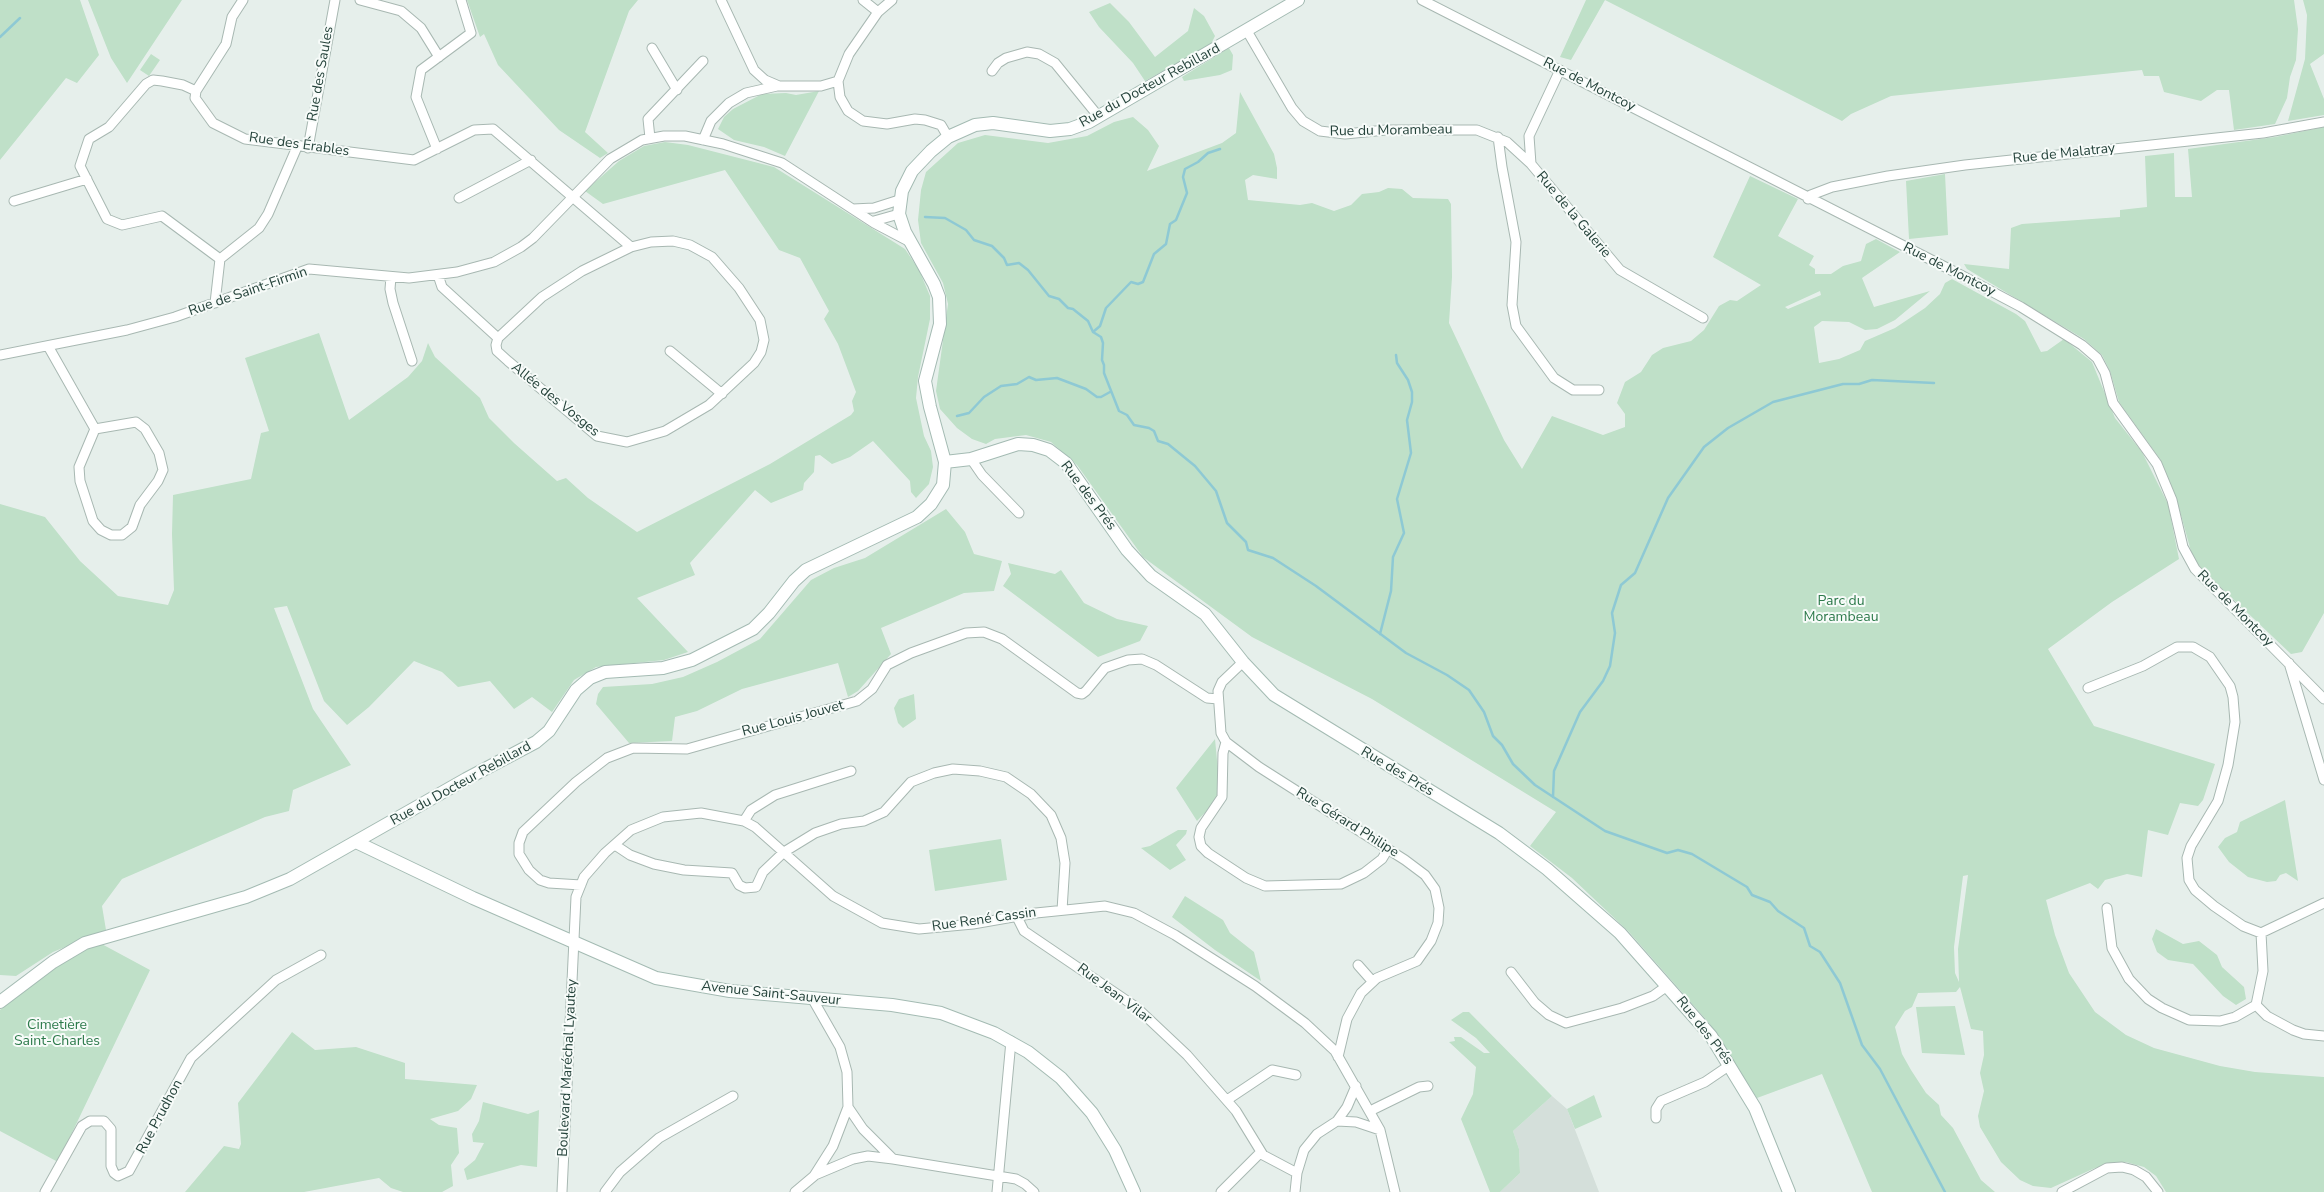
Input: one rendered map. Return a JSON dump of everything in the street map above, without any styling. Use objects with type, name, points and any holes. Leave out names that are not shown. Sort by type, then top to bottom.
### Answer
[{"type":"street","points":[[220,259],[162,216],[122,225],[107,219],[80,166],[89,139],[108,127],[146,84],[153,80],[162,81],[183,85],[196,91],[226,44],[232,17],[243,0]]},
{"type":"street","name":"Rue des Saules","points":[[308,148],[335,0]]},
{"type":"street","points":[[360,0],[401,11],[421,28],[439,57]]},
{"type":"street","points":[[437,149],[416,97],[421,70],[471,34],[461,0]]},
{"type":"street","points":[[721,0],[754,70],[765,80],[779,86]]},
{"type":"street","points":[[863,0],[878,12]]},
{"type":"street","points":[[892,0],[878,12],[849,54],[838,81],[840,97],[848,111],[863,121],[887,124],[915,119],[926,120],[941,126],[948,137]]},
{"type":"street","name":"Rue du Docteur Rebillard","points":[[0,1002],[53,962],[84,943],[262,891],[290,879],[466,779],[536,742],[549,731],[576,690],[590,678],[605,672],[663,668],[692,660],[753,629],[769,613],[794,581],[806,570],[917,518],[931,504],[943,485],[945,462],[925,381],[940,324],[939,297],[934,284],[910,242],[899,214],[899,200],[905,181],[912,171],[948,137],[968,127],[984,123],[1050,131],[1070,129],[1099,117],[1298,0]]},
{"type":"street","name":"Rue de Montcoy","points":[[1422,0],[2021,307],[2082,345],[2097,358],[2105,373],[2113,403],[2157,464],[2172,500],[2188,559],[2195,569],[2324,699]]},
{"type":"street","name":"Rue du Morambeau","points":[[1246,31],[1292,108],[1303,122],[1320,131],[1345,134],[1386,130],[1477,130],[1498,137],[1531,164]]},
{"type":"street","points":[[652,48],[677,90]]},
{"type":"street","points":[[992,71],[998,63],[1006,58],[1027,52],[1040,54],[1055,63],[1099,117]]},
{"type":"street","points":[[650,138],[648,118],[703,61]]},
{"type":"street","name":"Rue de la Galerie","points":[[1560,70],[1528,136],[1531,164],[1620,270],[1703,318]]},
{"type":"street","points":[[703,140],[711,122],[729,103],[746,93],[779,86],[821,86],[838,81]]},
{"type":"street","name":"Rue des Érables","points":[[196,91],[195,98],[213,123],[246,139],[297,147],[414,160],[474,130],[493,129],[572,196]]},
{"type":"street","name":"Rue de Malatray","points":[[1808,199],[1811,195],[1832,187],[1888,176],[1965,165],[2263,133],[2324,122]]},
{"type":"street","name":"Rue de Saint-Firmin","points":[[0,355],[128,330],[215,303],[309,269],[328,269],[391,277],[438,275],[494,262],[521,247],[610,159],[626,148],[650,138],[684,136],[751,151],[782,163],[874,223],[910,242]]},
{"type":"street","points":[[1498,137],[1516,242],[1512,305],[1516,326],[1554,378],[1573,390],[1599,390]]},
{"type":"street","points":[[215,303],[220,259],[259,228],[268,214],[297,147]]},
{"type":"street","points":[[459,198],[531,160]]},
{"type":"street","points":[[14,201],[86,179]]},
{"type":"street","points":[[572,196],[631,247]]},
{"type":"street","points":[[853,209],[874,208],[899,200]]},
{"type":"street","points":[[874,208],[874,223],[899,214]]},
{"type":"street","name":"Allée des Vosges","points":[[673,241],[702,250],[712,257],[739,288],[760,320],[764,340],[754,363],[708,405],[665,430],[627,442],[612,441],[597,436],[508,361],[497,350],[498,338],[542,298],[582,272],[631,247],[651,242],[673,241]]},
{"type":"street","name":"Allée des Vosges","points":[[438,275],[442,287],[498,338]]},
{"type":"street","points":[[391,277],[390,289],[393,303],[412,361]]},
{"type":"street","points":[[48,346],[95,429]]},
{"type":"street","points":[[670,351],[722,394]]},
{"type":"street","points":[[136,422],[145,429],[160,453],[163,470],[158,481],[140,505],[132,528],[122,535],[111,535],[102,530],[93,521],[80,481],[78,467],[95,429],[136,422]]},
{"type":"street","name":"Rue des Prés","points":[[945,462],[971,458],[1018,444],[1033,445],[1050,450],[1061,458],[1076,476],[1127,550],[1151,576],[1206,614],[1243,662],[1274,695],[1499,833],[1547,869],[1620,933],[1711,1036],[1755,1108],[1790,1192]]},
{"type":"street","points":[[971,458],[982,475],[1019,513]]},
{"type":"street","name":"Rue Louis Jouvet","points":[[581,885],[549,883],[540,880],[529,870],[519,854],[519,843],[523,832],[576,782],[607,758],[633,748],[687,749],[857,702],[872,689],[888,665],[911,653],[966,634],[984,632],[1002,639],[1077,693],[1082,694],[1086,691],[1105,668],[1128,660],[1142,659],[1156,665],[1206,698],[1218,699]]},
{"type":"street","points":[[2088,688],[2143,666],[2168,651],[2186,646],[2193,647],[2210,657],[2224,675],[2233,697],[2233,739],[2218,801],[2191,846],[2187,870],[2189,880],[2203,898],[2243,926],[2261,933],[2324,903]]},
{"type":"street","points":[[2288,661],[2324,780]]},
{"type":"street","points":[[1243,662],[1222,682],[1218,690],[1221,733],[1226,742],[1222,753],[1222,797],[1201,828],[1199,837],[1201,846],[1208,853],[1246,878],[1265,886],[1341,884],[1364,873],[1382,859],[1388,849]]},
{"type":"street","name":"Rue Gérard Philipe","points":[[1226,742],[1259,767],[1388,849],[1424,874],[1432,884],[1439,908],[1438,923],[1431,941],[1417,960],[1373,982],[1361,993],[1347,1019],[1338,1057]]},
{"type":"street","points":[[615,845],[630,855],[654,864],[684,870],[732,874],[739,885],[744,888],[756,887],[763,872],[784,852],[815,833],[841,824],[864,821],[884,812],[911,782],[934,773],[980,770],[1006,777],[1030,794],[1051,815],[1061,838],[1065,863],[1062,910]]},
{"type":"street","points":[[744,821],[751,810],[775,795],[851,771]]},
{"type":"street","name":"Rue René Cassin","points":[[574,944],[576,897],[584,877],[615,845],[631,830],[663,817],[701,813],[744,821],[784,852],[833,896],[882,923],[919,929],[973,924],[1062,910],[1105,906],[1134,913],[1175,935],[1255,986],[1305,1023],[1338,1057],[1380,1130],[1395,1192]]},
{"type":"street","name":"Avenue Saint-Sauveur","points":[[356,842],[574,944],[631,968],[673,982],[730,991],[892,1005],[941,1013],[967,1021],[1011,1041],[1061,1078],[1092,1113],[1115,1150],[1134,1192]]},
{"type":"street","points":[[2107,908],[2110,937],[2116,958],[2138,989],[2162,1008],[2189,1020],[2205,1022],[2235,1017],[2256,1005],[2263,971],[2261,933]]},
{"type":"street","name":"Rue Jean Vilar","points":[[1017,917],[1024,931],[1136,1007],[1187,1055],[1227,1100],[1261,1152],[1297,1173]]},
{"type":"street","name":"Boulevard Maréchal Lyautey","points":[[562,1192],[574,944]]},
{"type":"street","name":"Rue Prudhon","points":[[45,1192],[82,1126],[90,1120],[104,1120],[111,1129],[111,1166],[114,1173],[118,1176],[129,1171],[191,1058],[276,980],[321,954]]},
{"type":"street","points":[[1358,964],[1373,982]]},
{"type":"street","points":[[1511,972],[1535,1003],[1549,1015],[1566,1023],[1622,1008],[1653,996],[1668,986]]},
{"type":"street","points":[[812,998],[840,1046],[847,1072],[848,1106],[833,1146],[814,1176]]},
{"type":"street","points":[[2256,1005],[2267,1016],[2293,1030],[2304,1034],[2324,1036]]},
{"type":"street","points":[[997,1192],[1011,1041]]},
{"type":"street","points":[[1656,1118],[1656,1108],[1661,1101],[1705,1082],[1730,1065]]},
{"type":"street","points":[[1227,1100],[1272,1070],[1296,1075]]},
{"type":"street","points":[[1295,1192],[1297,1173],[1304,1150],[1317,1134],[1337,1121],[1347,1106],[1356,1086]]},
{"type":"street","points":[[1370,1111],[1419,1087],[1428,1086]]},
{"type":"street","points":[[605,1192],[620,1172],[659,1138],[733,1096]]},
{"type":"street","points":[[848,1106],[863,1129],[893,1159]]},
{"type":"street","points":[[1337,1121],[1356,1122],[1380,1130]]},
{"type":"street","points":[[1222,1192],[1261,1152]]},
{"type":"street","points":[[795,1192],[814,1176],[853,1159],[868,1156],[1016,1179],[1034,1192]]},
{"type":"street","points":[[2062,1192],[2108,1168],[2122,1167],[2134,1170],[2146,1177],[2158,1192]]},
{"type":"shaded area","points":[[1552,1096],[1567,1109],[1599,1192],[1500,1192],[1520,1173],[1519,1149],[1513,1131]]},
{"type":"green space","points":[[0,0],[80,0],[99,55],[77,83],[66,78],[0,160]]},
{"type":"green space","points":[[88,0],[182,0],[127,83],[111,58]]},
{"type":"green space","points":[[467,0],[638,0],[629,11],[585,132],[608,153],[600,158],[559,130],[498,65],[484,34],[480,37]]},
{"type":"green space","points":[[1586,0],[1605,0],[1571,60],[1560,57]]},
{"type":"green space","points":[[1605,0],[2294,0],[2298,29],[2296,60],[2290,77],[2287,98],[2275,124],[2234,130],[2229,90],[2217,90],[2201,101],[2164,92],[2159,76],[2144,76],[2142,70],[1891,96],[1851,114],[1842,121]]},
{"type":"green space","points":[[2303,0],[2324,0],[2324,54],[2310,64],[2324,99],[2324,115],[2288,121],[2305,59],[2307,15]]},
{"type":"green space","points":[[1110,3],[1129,22],[1155,57],[1188,31],[1194,8],[1204,16],[1215,36],[1211,44],[1145,81],[1133,63],[1099,27],[1089,12]]},
{"type":"green space","points":[[1229,48],[1233,55],[1232,70],[1220,75],[1184,81],[1182,77]]},
{"type":"green space","points":[[151,54],[160,60],[149,76],[140,70]]},
{"type":"green space","points":[[819,91],[785,156],[764,147],[734,140],[718,129],[724,117],[733,109],[762,94],[786,93],[796,95]]},
{"type":"green space","name":"Parc du Morambeau","points":[[1240,92],[1274,154],[1277,168],[1277,179],[1253,175],[1245,180],[1248,200],[1300,205],[1312,203],[1334,211],[1351,205],[1362,194],[1379,192],[1388,188],[1402,189],[1413,198],[1448,199],[1451,204],[1452,277],[1449,323],[1504,440],[1522,469],[1552,416],[1603,435],[1625,427],[1625,414],[1617,403],[1625,382],[1641,372],[1652,355],[1663,348],[1691,341],[1704,330],[1719,306],[1730,300],[1737,301],[1761,285],[1713,257],[1750,176],[1798,199],[1778,236],[1814,256],[1809,265],[1815,269],[1815,274],[1831,274],[1843,266],[1861,261],[1866,244],[1876,239],[1900,252],[1862,278],[1874,307],[1930,291],[1895,320],[1877,329],[1865,330],[1849,322],[1822,321],[1814,327],[1819,363],[1839,359],[1860,350],[1865,341],[1895,328],[1925,308],[1940,294],[1945,283],[1952,279],[2016,314],[2025,321],[2041,352],[2047,351],[2064,339],[2092,362],[2115,418],[2142,452],[2168,504],[2179,559],[2112,602],[2048,649],[2094,726],[2215,764],[2203,800],[2198,806],[2180,803],[2168,835],[2148,830],[2142,877],[2127,874],[2105,880],[2098,889],[2090,883],[2046,900],[2055,935],[2069,973],[2095,1012],[2126,1035],[2154,1048],[2220,1066],[2255,1072],[2324,1077],[2324,1192],[2166,1192],[2156,1176],[2144,1167],[2126,1162],[2095,1168],[2051,1188],[2033,1186],[2020,1180],[2001,1162],[1980,1127],[1978,1116],[1984,1091],[1980,1073],[1984,1055],[1983,1031],[1971,1029],[1960,987],[1956,992],[1918,993],[1912,1007],[1905,1011],[1895,1027],[1902,1054],[1911,1070],[1926,1093],[1939,1105],[1941,1115],[1953,1128],[1981,1180],[1995,1192],[1872,1192],[1822,1074],[1757,1098],[1709,1023],[1629,932],[1572,878],[1530,846],[1556,812],[1372,699],[1252,637],[1143,557],[1077,465],[1051,442],[1026,435],[995,439],[986,444],[972,439],[957,428],[940,409],[936,391],[948,304],[943,283],[921,243],[918,220],[921,190],[926,172],[958,143],[985,135],[1048,143],[1087,136],[1114,122],[1133,117],[1148,130],[1159,146],[1147,171],[1222,143],[1236,133]],"holes":[[[1820,291],[1821,295],[1788,309],[1785,307]],[[1968,875],[1958,949],[1959,982],[1955,973],[1954,947],[1963,876]]]},
{"type":"green space","points":[[2324,127],[2324,613],[2302,652],[2291,654],[2198,566],[2192,555],[2176,497],[2160,459],[2119,402],[2110,371],[2102,355],[2084,339],[1967,269],[1964,264],[2009,269],[2011,228],[2022,224],[2120,217],[2120,210],[2147,207],[2145,156],[2174,153],[2175,197],[2192,197],[2188,149],[2275,137]]},
{"type":"green space","points":[[665,142],[688,145],[774,167],[905,249],[919,270],[930,296],[930,319],[918,377],[916,398],[924,436],[931,451],[933,467],[929,484],[916,498],[911,492],[910,481],[873,441],[850,457],[832,464],[820,455],[815,456],[814,472],[804,483],[803,490],[771,503],[755,490],[690,563],[695,575],[637,598],[688,652],[664,660],[596,667],[574,680],[552,712],[532,697],[514,709],[490,681],[458,687],[442,672],[414,661],[369,707],[347,725],[324,701],[287,606],[274,608],[313,709],[351,765],[293,790],[289,811],[265,817],[122,879],[102,906],[106,930],[53,952],[16,976],[0,975],[0,504],[45,517],[80,561],[118,596],[168,605],[174,590],[173,495],[251,479],[261,433],[269,431],[245,358],[319,333],[349,420],[408,377],[422,361],[428,343],[435,357],[480,398],[489,418],[514,443],[557,481],[566,478],[588,498],[637,532],[770,464],[851,415],[854,411],[852,401],[856,392],[838,344],[824,319],[829,311],[800,258],[779,250],[725,170],[603,204],[585,191],[619,161],[644,146]]},
{"type":"green space","points":[[1945,174],[1948,235],[1909,239],[1906,181]]},
{"type":"green space","points":[[946,509],[965,532],[974,554],[1002,561],[994,591],[964,593],[881,628],[891,654],[858,691],[848,697],[838,663],[742,689],[697,711],[675,717],[672,741],[629,743],[596,704],[598,694],[603,687],[652,684],[683,677],[717,662],[760,639],[811,580],[834,568],[865,558]]},
{"type":"green space","points":[[1008,563],[1055,574],[1061,570],[1084,603],[1117,619],[1148,626],[1140,641],[1098,657],[1003,586],[1011,574]]},
{"type":"green space","points":[[914,694],[916,719],[903,728],[898,723],[894,708],[899,699]]},
{"type":"green space","points":[[1215,739],[1220,792],[1216,801],[1197,821],[1176,788]]},
{"type":"green space","points":[[2285,800],[2298,881],[2286,873],[2280,875],[2276,881],[2267,882],[2248,877],[2229,862],[2218,847],[2225,838],[2237,832],[2240,822]]},
{"type":"green space","points":[[1178,830],[1187,830],[1186,834],[1176,845],[1186,860],[1170,870],[1141,848],[1150,846]]},
{"type":"green space","points":[[1001,839],[1007,880],[935,891],[929,850]]},
{"type":"green space","points":[[1185,896],[1223,920],[1230,933],[1254,952],[1261,981],[1215,950],[1172,917]]},
{"type":"green space","points":[[2156,929],[2183,944],[2199,941],[2217,955],[2222,967],[2244,987],[2246,999],[2236,1005],[2223,996],[2193,964],[2168,960],[2157,952],[2152,939]]},
{"type":"green space","name":"Cimetière Saint-Charles","points":[[98,942],[150,970],[58,1162],[0,1131],[0,1010],[18,993],[72,956]]},
{"type":"green space","points":[[1955,1006],[1965,1055],[1922,1053],[1916,1007]]},
{"type":"green space","points":[[1463,1012],[1469,1012],[1552,1096],[1513,1131],[1519,1149],[1520,1173],[1500,1192],[1490,1192],[1461,1119],[1473,1094],[1476,1067],[1449,1042],[1455,1041],[1454,1037],[1461,1037],[1484,1053],[1490,1053],[1476,1038],[1451,1020]]},
{"type":"green space","points":[[292,1032],[315,1050],[356,1047],[405,1063],[405,1079],[477,1085],[471,1099],[458,1111],[430,1119],[439,1125],[457,1128],[459,1153],[451,1165],[453,1186],[442,1192],[403,1192],[391,1188],[379,1178],[304,1192],[185,1192],[224,1146],[239,1149],[241,1144],[238,1103]]},
{"type":"green space","points":[[1594,1095],[1602,1117],[1575,1129],[1567,1109]]},
{"type":"green space","points":[[483,1102],[528,1114],[539,1110],[537,1167],[521,1165],[467,1180],[464,1169],[475,1160],[484,1143],[473,1142],[472,1134],[479,1121]]},
{"type":"waterway","points":[[0,37],[20,18]]},
{"type":"waterway","points":[[1093,332],[1100,326],[1106,308],[1131,282],[1138,284],[1143,282],[1154,254],[1166,244],[1170,224],[1176,220],[1187,193],[1183,177],[1185,169],[1198,162],[1208,153],[1220,149]]},
{"type":"waterway","points":[[925,217],[945,218],[966,230],[974,240],[992,246],[1004,258],[1007,265],[1019,263],[1028,270],[1049,296],[1059,299],[1068,308],[1073,309],[1088,321],[1093,332],[1101,337],[1104,373],[1119,411],[1127,415],[1134,425],[1154,431],[1158,441],[1168,444],[1195,466],[1216,491],[1227,523],[1246,542],[1248,550],[1273,558],[1316,586],[1406,653],[1447,675],[1469,690],[1484,712],[1493,736],[1502,745],[1513,764],[1535,785],[1605,831],[1667,853],[1678,850],[1692,854],[1747,887],[1752,895],[1770,902],[1778,911],[1804,928],[1810,946],[1820,952],[1840,983],[1862,1045],[1880,1069],[1945,1192]]},
{"type":"waterway","points":[[1380,634],[1391,591],[1393,557],[1404,533],[1397,499],[1411,453],[1407,420],[1412,402],[1412,392],[1408,380],[1397,363],[1396,355]]},
{"type":"waterway","points":[[957,416],[969,413],[984,397],[1001,386],[1017,384],[1029,377],[1036,380],[1057,378],[1086,389],[1097,397],[1110,392]]},
{"type":"waterway","points":[[1553,797],[1554,771],[1580,712],[1603,681],[1610,666],[1615,633],[1612,613],[1621,585],[1635,573],[1668,498],[1704,447],[1728,428],[1773,402],[1843,384],[1859,384],[1872,380],[1934,383]]}]
